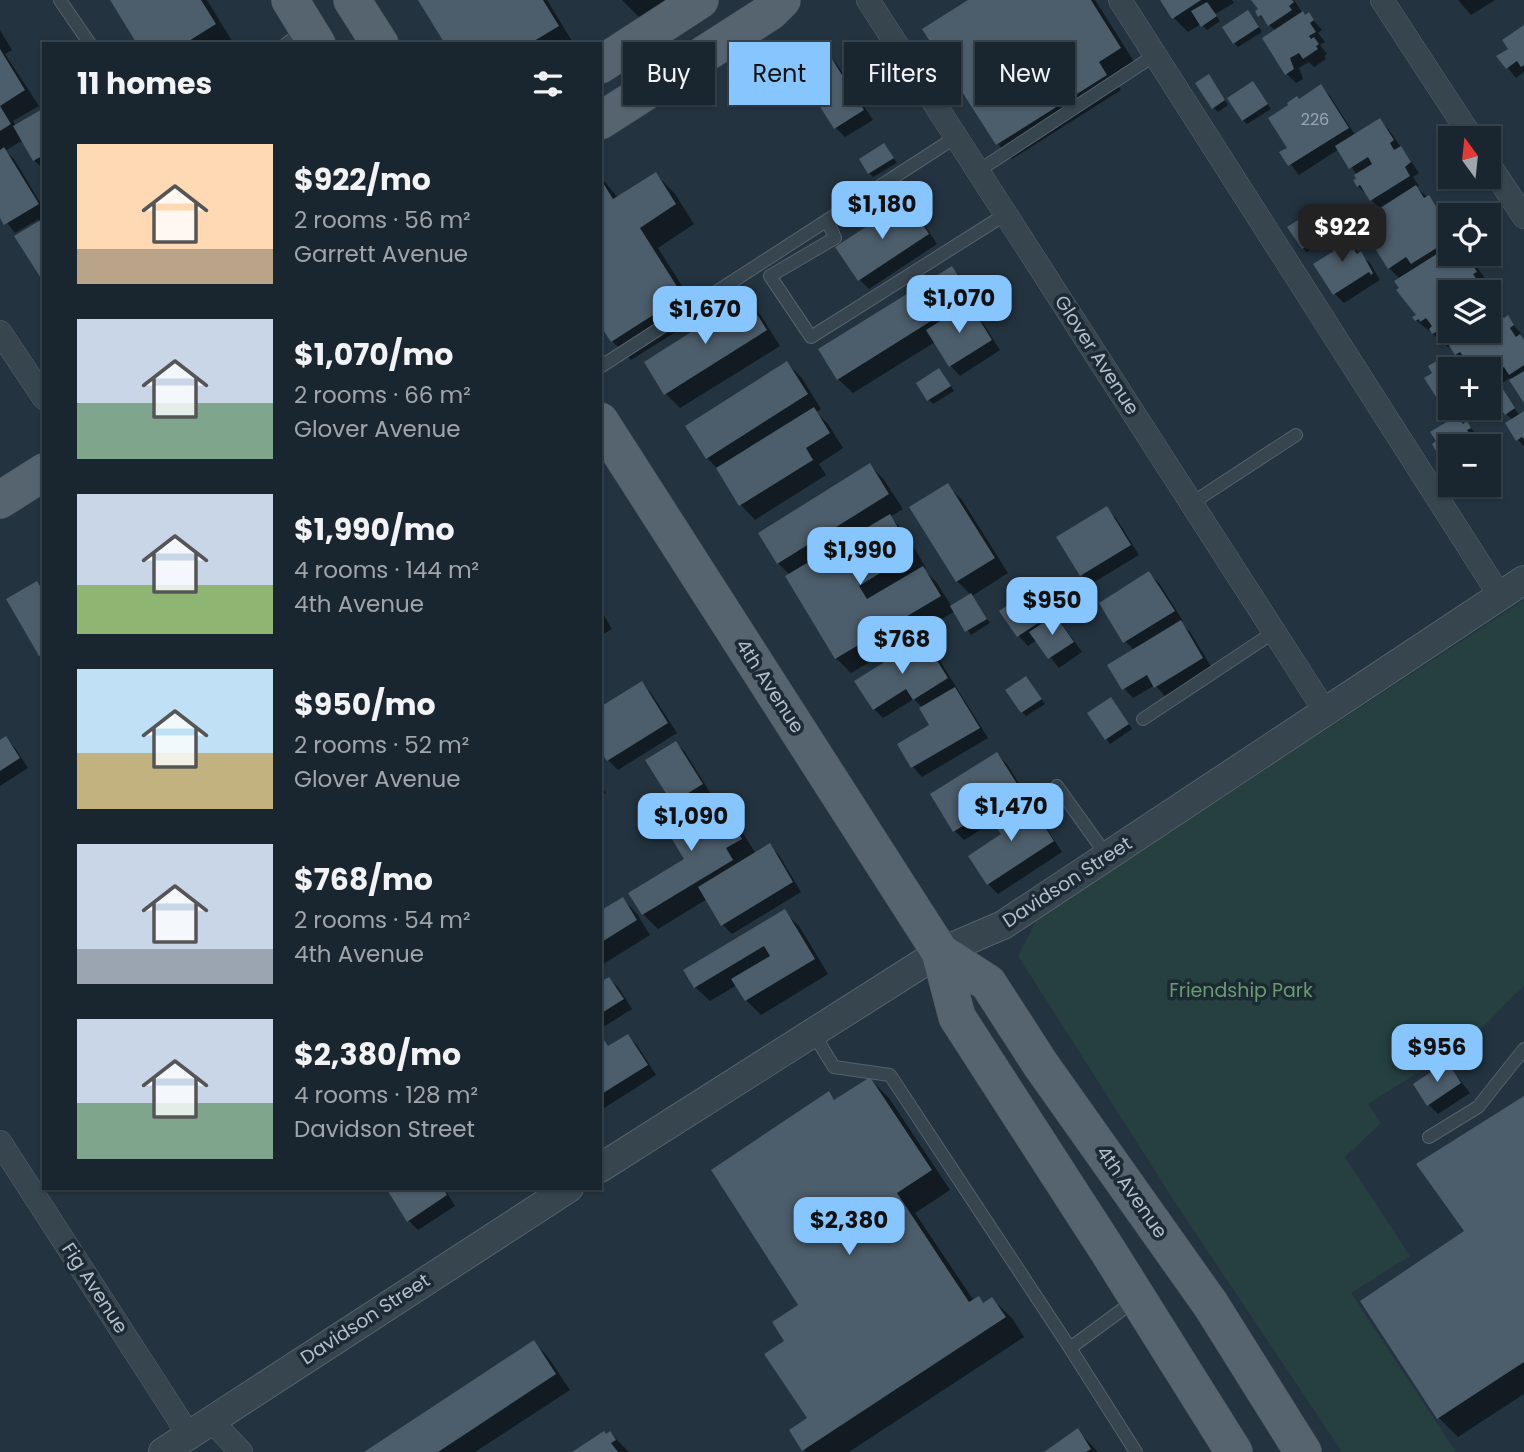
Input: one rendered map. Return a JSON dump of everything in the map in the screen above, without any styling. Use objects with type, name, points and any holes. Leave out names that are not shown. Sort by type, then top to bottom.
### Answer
[{"type":"main road","points":[[352,0],[379,42]]},
{"type":"main road","points":[[602,64],[699,0]]},
{"type":"main road","points":[[602,120],[770,12],[782,0]]},
{"type":"main road","name":"4th Avenue","points":[[602,424],[940,951],[957,1017],[1234,1452]]},
{"type":"main road","points":[[0,500],[42,473]]},
{"type":"main road","name":"4th Avenue","points":[[940,951],[988,983],[1041,1065],[1211,1305],[1303,1452]]},
{"type":"street","name":"Glover Avenue","points":[[868,0],[1325,711]]},
{"type":"street","points":[[1120,0],[1500,596]]},
{"type":"street","points":[[1382,0],[1464,126]]},
{"type":"street","points":[[1502,184],[1524,217]]},
{"type":"street","points":[[0,332],[42,395]]},
{"type":"street","name":"Davidson Street","points":[[602,1167],[940,951],[1003,925],[1524,580]]},
{"type":"street","name":"Fig Avenue","points":[[0,1142],[199,1427],[241,1452]]},
{"type":"street","name":"Davidson Street","points":[[163,1452],[564,1190]]},
{"type":"lane","points":[[60,0],[89,42]]},
{"type":"lane","points":[[978,171],[1155,55]]},
{"type":"lane","points":[[602,366],[956,136]]},
{"type":"lane","points":[[827,220],[835,238],[770,276],[811,337],[1006,214]]},
{"type":"lane","points":[[1192,503],[1296,435]]},
{"type":"lane","points":[[1143,719],[1274,632]]},
{"type":"lane","points":[[1057,786],[1107,856]]},
{"type":"lane","points":[[813,1033],[834,1067],[890,1075],[1136,1452]]},
{"type":"lane","points":[[1429,1137],[1478,1107],[1524,1049]]},
{"type":"lane","points":[[1070,1348],[1138,1298]]},
{"type":"green space","name":"Friendship Park","points":[[1524,600],[1524,985],[1470,1040],[1368,1104],[1381,1123],[1345,1157],[1410,1256],[1351,1293],[1456,1452],[1342,1452],[1173,1199],[1018,956],[1037,919]]},
{"type":"building","points":[[110,0],[201,0],[216,24],[187,42],[136,42]]},
{"type":"building","points":[[418,0],[543,0],[559,26],[532,42],[444,42]]},
{"type":"building","points":[[968,0],[1091,0],[1121,48],[1099,62],[1107,75],[1075,95],[1075,42],[975,42],[975,105],[1059,105],[996,145],[961,90],[961,42],[930,42],[922,29]]},
{"type":"building","points":[[1160,0],[1201,0],[1172,19]]},
{"type":"building","points":[[1251,0],[1294,2],[1289,6],[1292,10],[1268,26],[1261,15],[1258,17],[1255,11],[1258,9]]},
{"type":"building","points":[[1207,2],[1217,16],[1201,27],[1191,11]]},
{"type":"building","points":[[1248,10],[1259,27],[1233,44],[1222,27]]},
{"type":"building","points":[[1303,11],[1305,15],[1309,12],[1314,20],[1310,23],[1316,32],[1309,36],[1311,39],[1314,37],[1319,44],[1316,46],[1318,49],[1303,59],[1299,53],[1290,58],[1294,69],[1285,75],[1262,38]]},
{"type":"building","points":[[1524,25],[1524,65],[1521,67],[1517,61],[1506,69],[1496,56],[1508,49],[1502,40]]},
{"type":"building","points":[[0,49],[25,90],[0,106]]},
{"type":"building","points":[[830,56],[844,78],[844,105],[861,105],[864,110],[834,129],[819,105],[830,105]]},
{"type":"building","points":[[1209,74],[1225,100],[1212,109],[1195,83]]},
{"type":"building","points":[[1253,81],[1268,104],[1242,121],[1227,98]]},
{"type":"building","points":[[1321,84],[1349,128],[1288,166],[1279,152],[1287,148],[1268,118],[1297,96],[1299,99]]},
{"type":"building","points":[[0,106],[11,124],[0,131]]},
{"type":"building","points":[[42,109],[42,156],[33,161],[13,126]]},
{"type":"building","points":[[1380,118],[1394,140],[1390,143],[1394,150],[1401,146],[1411,162],[1405,167],[1410,176],[1370,201],[1360,185],[1357,187],[1353,180],[1356,179],[1354,175],[1372,164],[1368,157],[1349,169],[1335,146]]},
{"type":"building","points":[[884,143],[894,158],[868,174],[859,159]]},
{"type":"building","points":[[4,147],[39,204],[4,225],[0,218],[0,150]]},
{"type":"building","points":[[656,172],[676,204],[640,228],[683,296],[611,342],[602,328],[602,181],[613,199]]},
{"type":"building","points":[[1416,185],[1424,198],[1429,195],[1438,210],[1438,247],[1411,264],[1406,257],[1388,269],[1367,236],[1377,229],[1374,225],[1382,219],[1377,210]]},
{"type":"building","points":[[907,200],[929,234],[858,281],[835,247]]},
{"type":"building","points":[[1309,213],[1323,235],[1302,249],[1287,227]]},
{"type":"building","points":[[42,219],[42,280],[14,236]]},
{"type":"building","points":[[1341,228],[1357,254],[1361,251],[1373,273],[1371,275],[1369,272],[1333,295],[1313,264],[1334,251],[1326,238]]},
{"type":"building","points":[[1438,253],[1438,266],[1473,266],[1477,272],[1473,274],[1477,280],[1438,280],[1438,331],[1432,334],[1429,329],[1432,326],[1426,318],[1420,322],[1412,317],[1416,315],[1396,290],[1399,288],[1394,281]]},
{"type":"building","points":[[952,266],[971,296],[837,380],[818,349]]},
{"type":"building","points":[[746,297],[767,330],[664,395],[644,362]]},
{"type":"building","points":[[969,303],[992,340],[949,367],[926,330]]},
{"type":"building","points":[[1501,314],[1504,318],[1508,315],[1514,325],[1510,328],[1516,337],[1520,334],[1524,340],[1524,365],[1509,375],[1504,367],[1501,369],[1501,357],[1464,357],[1460,352],[1455,355],[1448,343],[1501,343]]},
{"type":"building","points":[[1438,360],[1438,400],[1424,378],[1432,373],[1428,366]]},
{"type":"building","points":[[787,361],[808,394],[706,459],[685,426]]},
{"type":"building","points":[[939,368],[951,386],[927,401],[916,383]]},
{"type":"building","points":[[1524,371],[1524,403],[1509,380]]},
{"type":"building","points":[[1501,386],[1515,408],[1505,415],[1501,409]]},
{"type":"building","points":[[814,407],[830,433],[806,448],[813,460],[739,506],[716,468]]},
{"type":"building","points":[[1524,411],[1524,439],[1522,437],[1516,441],[1505,423]]},
{"type":"building","points":[[1450,420],[1461,420],[1463,424],[1467,421],[1471,428],[1467,430],[1470,434],[1438,434],[1437,453],[1432,444],[1436,441],[1430,432]]},
{"type":"building","points":[[870,463],[889,494],[777,564],[758,533]]},
{"type":"building","points":[[948,483],[995,558],[956,582],[909,507]]},
{"type":"building","points":[[1107,506],[1131,545],[1080,576],[1056,537]]},
{"type":"building","points":[[890,514],[913,553],[859,586],[867,599],[923,566],[941,596],[835,659],[785,576]]},
{"type":"building","points":[[1149,571],[1175,611],[1123,643],[1099,603]]},
{"type":"building","points":[[37,581],[42,590],[42,655],[39,656],[6,599]]},
{"type":"building","points":[[1035,587],[1053,613],[1017,637],[999,611]]},
{"type":"building","points":[[971,593],[987,619],[965,632],[950,606]]},
{"type":"building","points":[[1055,615],[1074,642],[1048,659],[1029,632]]},
{"type":"building","points":[[1181,620],[1203,658],[1154,688],[1147,675],[1122,690],[1107,665]]},
{"type":"building","points":[[923,638],[948,678],[913,700],[906,689],[873,710],[854,681]]},
{"type":"building","points":[[1026,676],[1042,699],[1021,713],[1005,690]]},
{"type":"building","points":[[642,681],[668,723],[607,761],[602,754],[602,706]]},
{"type":"building","points":[[955,687],[980,728],[911,768],[897,744],[929,725],[919,708]]},
{"type":"building","points":[[1111,697],[1129,724],[1105,740],[1087,713]]},
{"type":"building","points":[[6,736],[20,758],[0,771],[0,740]]},
{"type":"building","points":[[676,741],[703,784],[672,803],[645,760]]},
{"type":"building","points":[[997,752],[1021,790],[953,832],[930,794]]},
{"type":"building","points":[[715,795],[742,839],[726,848],[733,860],[642,915],[628,893],[684,859],[664,826]]},
{"type":"building","points":[[1027,800],[1054,841],[987,885],[968,856],[1001,834],[993,823]]},
{"type":"building","points":[[770,843],[793,882],[721,926],[698,887]]},
{"type":"building","points":[[623,897],[637,920],[602,942],[602,910]]},
{"type":"building","points":[[785,909],[815,959],[745,1001],[731,979],[770,956],[764,946],[694,988],[683,970]]},
{"type":"building","points":[[609,977],[624,999],[602,1013],[602,981]]},
{"type":"building","points":[[628,1034],[648,1065],[602,1094],[602,1041],[608,1046]]},
{"type":"building","points":[[1447,1061],[1461,1083],[1427,1106],[1413,1084]]},
{"type":"building","points":[[870,1077],[932,1170],[897,1193],[969,1302],[979,1296],[983,1303],[992,1297],[1006,1317],[802,1451],[789,1430],[807,1418],[764,1354],[784,1341],[772,1322],[798,1305],[711,1170],[829,1091],[834,1100]]},
{"type":"building","points":[[1524,1096],[1524,1362],[1437,1419],[1360,1301],[1464,1231],[1416,1164]]},
{"type":"building","points":[[387,1190],[444,1190],[447,1195],[407,1222]]},
{"type":"building","points":[[534,1340],[556,1374],[438,1452],[364,1452]]},
{"type":"building","points":[[1078,1428],[1091,1449],[1086,1452],[1044,1452]]},
{"type":"building","points":[[604,1431],[606,1434],[610,1431],[616,1440],[611,1443],[618,1452],[572,1452]]}]
